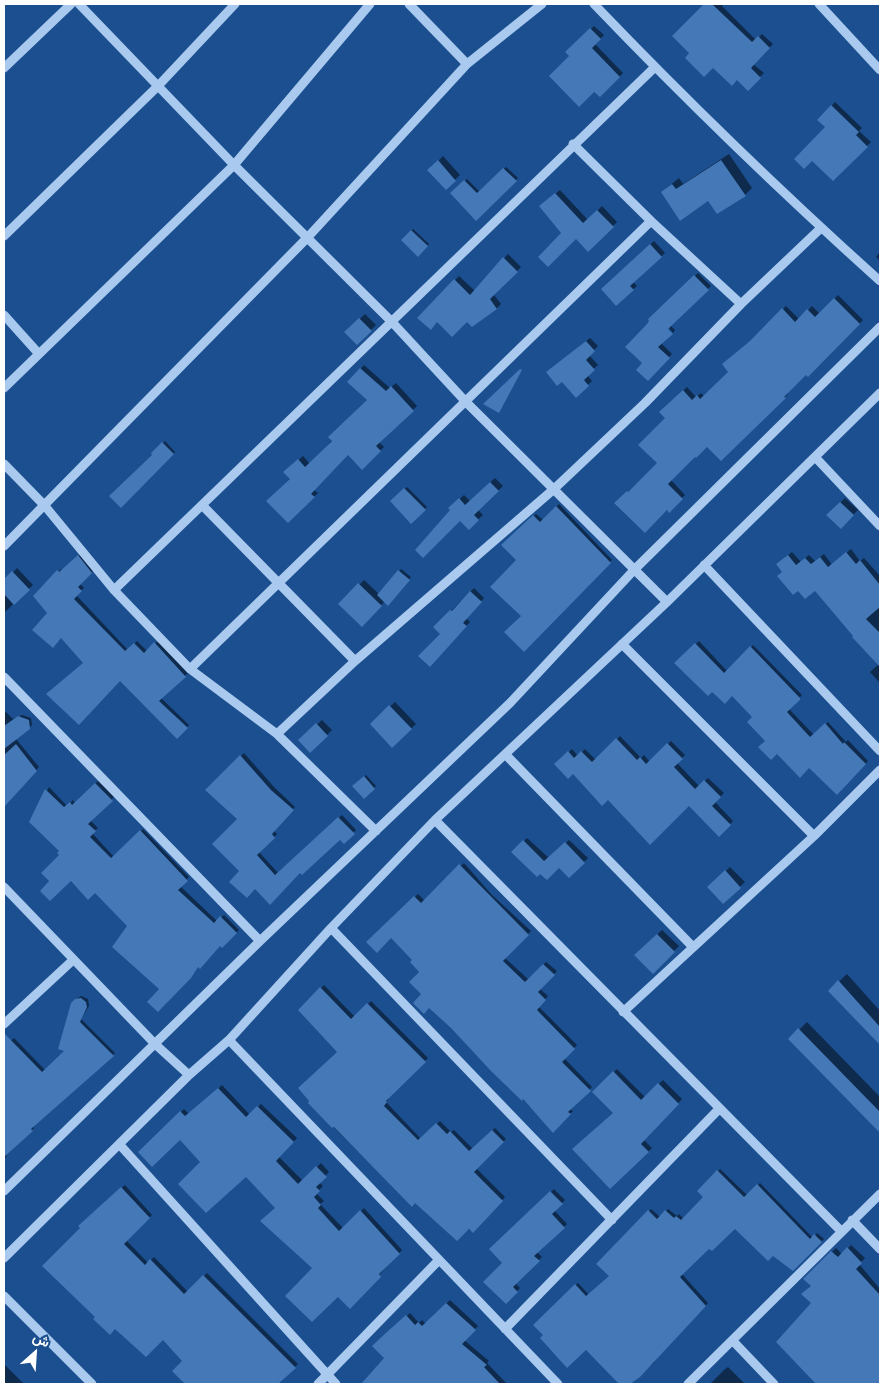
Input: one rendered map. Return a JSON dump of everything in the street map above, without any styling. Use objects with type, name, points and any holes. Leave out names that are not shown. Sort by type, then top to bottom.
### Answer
[{"type":"street","points":[[4,68],[70,4]]},
{"type":"street","points":[[79,4],[234,165],[392,322],[466,402],[667,602]]},
{"type":"street","points":[[4,236],[158,86],[235,4]]},
{"type":"street","points":[[4,388],[234,165],[370,4]]},
{"type":"street","points":[[409,4],[467,64]]},
{"type":"street","points":[[4,546],[308,237],[467,64],[542,4]]},
{"type":"street","points":[[594,4],[655,67],[821,228],[880,281]]},
{"type":"street","points":[[819,4],[880,70]]},
{"type":"street","points":[[114,590],[655,67]]},
{"type":"street","points":[[574,144],[651,221],[741,304]]},
{"type":"street","points":[[190,669],[651,221]]},
{"type":"street","points":[[277,734],[355,661],[554,489],[645,403],[741,304],[821,228]]},
{"type":"street","points":[[4,315],[39,354]]},
{"type":"street","points":[[4,1191],[260,941],[510,703],[634,570],[880,327]]},
{"type":"street","points":[[4,1258],[189,1075],[229,1040],[331,928],[435,820],[667,602],[816,458],[880,393]]},
{"type":"street","points":[[816,458],[880,526]]},
{"type":"street","points":[[4,464],[45,506],[114,590],[190,669],[277,734],[376,830]]},
{"type":"street","points":[[202,505],[355,661]]},
{"type":"street","points":[[704,565],[880,751]]},
{"type":"street","points":[[622,644],[814,836]]},
{"type":"street","points":[[4,677],[260,941]]},
{"type":"street","points":[[506,755],[693,947]]},
{"type":"street","points":[[623,1012],[814,836],[880,770]]},
{"type":"street","points":[[435,820],[841,1231]]},
{"type":"street","points":[[4,887],[155,1044],[189,1075]]},
{"type":"street","points":[[331,928],[612,1220]]},
{"type":"street","points":[[4,1024],[73,960]]},
{"type":"street","points":[[229,1040],[438,1261],[558,1384]]},
{"type":"street","points":[[505,1329],[719,1109]]},
{"type":"street","points":[[120,1145],[336,1384]]},
{"type":"street","points":[[688,1384],[880,1194]]},
{"type":"street","points":[[852,1220],[880,1250]]},
{"type":"street","points":[[318,1384],[438,1261]]},
{"type":"street","points":[[4,1296],[92,1384]]},
{"type":"street","points":[[733,1341],[774,1384]]},
{"type":"building","points":[[704,4],[712,4],[752,42],[758,36],[770,48],[751,68],[761,78],[748,91],[737,80],[732,86],[713,68],[704,77],[685,58],[689,53],[672,36]]},
{"type":"building","points":[[590,28],[601,39],[592,48],[620,77],[600,97],[594,92],[579,107],[549,76],[569,56],[565,52]]},
{"type":"building","points":[[831,105],[859,132],[856,135],[868,147],[833,181],[812,161],[804,169],[794,159],[825,127],[817,120]]},
{"type":"building","points":[[438,160],[456,181],[446,190],[427,170]]},
{"type":"building","points":[[721,160],[746,196],[717,214],[708,201],[680,221],[661,192],[672,184],[676,189]]},
{"type":"building","points":[[503,168],[517,181],[476,221],[450,193],[464,180],[477,193]]},
{"type":"building","points":[[555,193],[583,223],[597,210],[614,227],[588,252],[576,239],[548,267],[538,257],[561,233],[539,206]]},
{"type":"building","points":[[411,230],[428,246],[418,257],[401,240]]},
{"type":"building","points":[[650,244],[662,257],[630,286],[634,290],[616,306],[601,289]]},
{"type":"building","points":[[503,257],[518,272],[490,299],[497,309],[472,327],[467,322],[452,337],[437,322],[431,330],[417,318],[454,279],[470,295]]},
{"type":"building","points":[[694,275],[709,290],[668,329],[673,334],[658,347],[670,358],[648,381],[636,370],[642,363],[625,347],[647,324],[648,319]]},
{"type":"building","points":[[834,298],[860,324],[808,377],[806,375],[784,397],[786,398],[721,461],[707,447],[695,457],[668,484],[683,499],[669,513],[667,510],[645,533],[614,503],[657,463],[638,445],[665,418],[659,412],[683,390],[692,400],[697,395],[700,399],[728,372],[722,364],[750,341],[782,308],[795,322],[807,309],[815,317]]},
{"type":"building","points":[[359,318],[372,331],[357,345],[344,332]]},
{"type":"building","points":[[586,341],[595,351],[586,360],[595,370],[584,380],[589,386],[576,398],[562,382],[557,386],[546,372]]},
{"type":"building","points":[[360,368],[386,391],[391,386],[414,411],[376,446],[381,451],[362,470],[348,455],[311,494],[315,497],[288,523],[266,501],[290,479],[283,472],[298,459],[305,467],[332,441],[328,437],[367,400],[347,382]]},
{"type":"building","points":[[520,369],[522,370],[499,413],[483,404]]},
{"type":"building","points":[[162,442],[174,454],[121,508],[109,496],[152,455],[151,453]]},
{"type":"building","points":[[490,482],[499,491],[474,515],[479,520],[469,530],[460,521],[423,558],[415,550],[450,510],[448,508],[459,498],[465,505]]},
{"type":"building","points":[[404,488],[426,510],[411,524],[390,501]]},
{"type":"building","points":[[840,502],[854,515],[841,529],[826,515]]},
{"type":"building","points":[[556,506],[611,563],[524,652],[504,632],[521,616],[490,587],[516,560],[501,545],[533,515],[540,522]]},
{"type":"building","points":[[846,552],[856,564],[860,560],[880,585],[880,607],[866,619],[880,633],[880,667],[852,637],[815,591],[805,599],[798,591],[793,595],[777,576],[782,572],[776,564],[788,555],[796,565],[805,558],[811,564],[820,557],[828,567]]},
{"type":"building","points":[[78,555],[92,573],[78,587],[82,591],[74,599],[125,651],[134,643],[144,653],[154,642],[186,677],[159,701],[188,728],[177,739],[120,681],[79,725],[46,694],[83,663],[61,638],[53,648],[32,630],[47,613],[33,596],[57,570],[59,572]]},
{"type":"building","points":[[398,570],[410,580],[388,606],[377,595]]},
{"type":"building","points":[[12,571],[30,590],[14,605],[4,594],[4,579]]},
{"type":"building","points":[[358,583],[382,606],[362,627],[338,604]]},
{"type":"building","points":[[470,591],[482,602],[463,623],[467,626],[430,667],[418,656],[440,634],[433,627],[450,610],[452,611]]},
{"type":"building","points":[[695,643],[724,673],[750,646],[800,698],[787,712],[810,737],[825,723],[843,744],[844,742],[866,764],[837,795],[809,768],[800,778],[777,754],[771,760],[758,747],[765,741],[747,722],[752,717],[732,696],[725,704],[712,692],[708,696],[674,663]]},
{"type":"building","points":[[389,705],[412,729],[392,748],[370,724]]},
{"type":"building","points":[[18,716],[29,720],[30,729],[4,749],[4,726]]},
{"type":"building","points":[[316,723],[328,736],[310,753],[298,740]]},
{"type":"building","points":[[616,738],[637,760],[640,757],[646,764],[667,743],[683,759],[674,767],[695,789],[704,780],[721,797],[712,806],[731,825],[719,837],[689,806],[650,845],[608,800],[602,806],[573,774],[568,779],[554,764],[568,751],[574,758],[581,751],[592,762]]},
{"type":"building","points":[[16,744],[37,771],[4,807],[4,755]]},
{"type":"building","points":[[240,755],[271,790],[294,810],[272,834],[275,838],[257,855],[275,875],[338,817],[355,834],[344,844],[340,840],[302,875],[300,873],[270,905],[255,889],[247,898],[229,882],[239,871],[212,844],[237,819],[205,790]]},
{"type":"building","points":[[364,776],[375,789],[364,799],[352,786]]},
{"type":"building","points":[[95,783],[113,801],[88,824],[96,831],[90,837],[111,858],[140,830],[188,881],[178,890],[214,923],[220,916],[237,933],[222,948],[220,946],[200,969],[198,967],[191,978],[158,1012],[147,1002],[159,989],[112,947],[127,926],[95,893],[88,900],[71,881],[50,901],[40,891],[49,881],[41,873],[59,855],[57,853],[59,851],[29,822],[45,789],[64,807],[70,802],[72,805]]},
{"type":"building","points":[[523,840],[544,861],[565,842],[585,863],[569,878],[559,868],[547,880],[540,874],[537,877],[511,852]]},
{"type":"building","points":[[459,864],[529,935],[503,961],[525,982],[543,964],[555,975],[538,992],[546,1000],[537,1010],[575,1049],[562,1062],[591,1091],[568,1112],[571,1114],[553,1133],[523,1099],[522,1101],[491,1071],[451,1028],[429,1008],[424,1014],[413,1003],[421,994],[409,982],[419,972],[410,962],[412,960],[391,938],[377,953],[366,942],[414,896],[421,903]]},
{"type":"building","points":[[725,870],[741,888],[723,904],[707,887]]},
{"type":"building","points":[[657,934],[675,952],[653,974],[634,955]]},
{"type":"building","points":[[838,980],[880,1027],[880,1045],[828,991]]},
{"type":"building","points":[[320,987],[351,1019],[367,1003],[426,1062],[386,1101],[384,1106],[418,1140],[436,1123],[447,1134],[450,1131],[469,1151],[492,1130],[504,1142],[474,1172],[503,1201],[473,1233],[469,1229],[457,1241],[415,1203],[412,1207],[308,1103],[309,1101],[298,1088],[337,1052],[298,1010]]},
{"type":"building","points":[[81,998],[86,1002],[87,1007],[80,1022],[114,1056],[31,1129],[33,1131],[4,1157],[4,1033],[42,1072],[64,1051],[58,1049],[71,1003],[75,999]]},
{"type":"building","points":[[798,1028],[880,1112],[880,1133],[788,1039]]},
{"type":"building","points":[[613,1071],[641,1100],[658,1083],[679,1104],[641,1144],[649,1152],[610,1189],[572,1149],[613,1113],[592,1092]]},
{"type":"building","points":[[218,1088],[246,1117],[257,1106],[294,1142],[276,1161],[298,1184],[316,1166],[327,1177],[316,1187],[320,1191],[314,1197],[321,1205],[318,1208],[339,1231],[360,1210],[400,1254],[379,1274],[381,1277],[350,1309],[338,1297],[312,1322],[285,1296],[312,1268],[260,1221],[275,1208],[246,1177],[206,1213],[178,1184],[200,1162],[180,1140],[152,1167],[138,1152],[180,1111],[185,1116]]},
{"type":"building","points":[[717,1170],[744,1197],[757,1184],[810,1239],[814,1234],[822,1242],[793,1271],[773,1256],[768,1261],[735,1229],[712,1251],[709,1249],[680,1277],[706,1306],[640,1377],[630,1384],[619,1384],[586,1350],[567,1368],[540,1338],[543,1335],[533,1325],[575,1284],[586,1296],[609,1276],[596,1264],[648,1210],[657,1219],[665,1210],[674,1218],[676,1216],[681,1220],[703,1197],[697,1191]]},
{"type":"building","points":[[121,1187],[150,1218],[124,1244],[145,1265],[150,1259],[184,1294],[203,1275],[296,1368],[278,1384],[185,1384],[172,1371],[182,1361],[163,1340],[146,1357],[115,1329],[110,1335],[93,1319],[95,1317],[42,1266],[80,1228],[78,1226]]},
{"type":"building","points":[[550,1191],[563,1204],[552,1214],[565,1228],[534,1256],[540,1261],[513,1287],[518,1292],[506,1304],[483,1282],[502,1263],[489,1249]]},
{"type":"building","points":[[847,1247],[862,1263],[856,1269],[880,1295],[880,1384],[816,1384],[776,1342],[811,1303],[801,1294],[811,1286],[803,1279],[831,1251],[838,1257]]},
{"type":"building","points":[[446,1303],[476,1330],[462,1344],[487,1365],[484,1367],[500,1384],[361,1384],[384,1358],[372,1346],[406,1315],[415,1325],[418,1322],[422,1326]]}]
